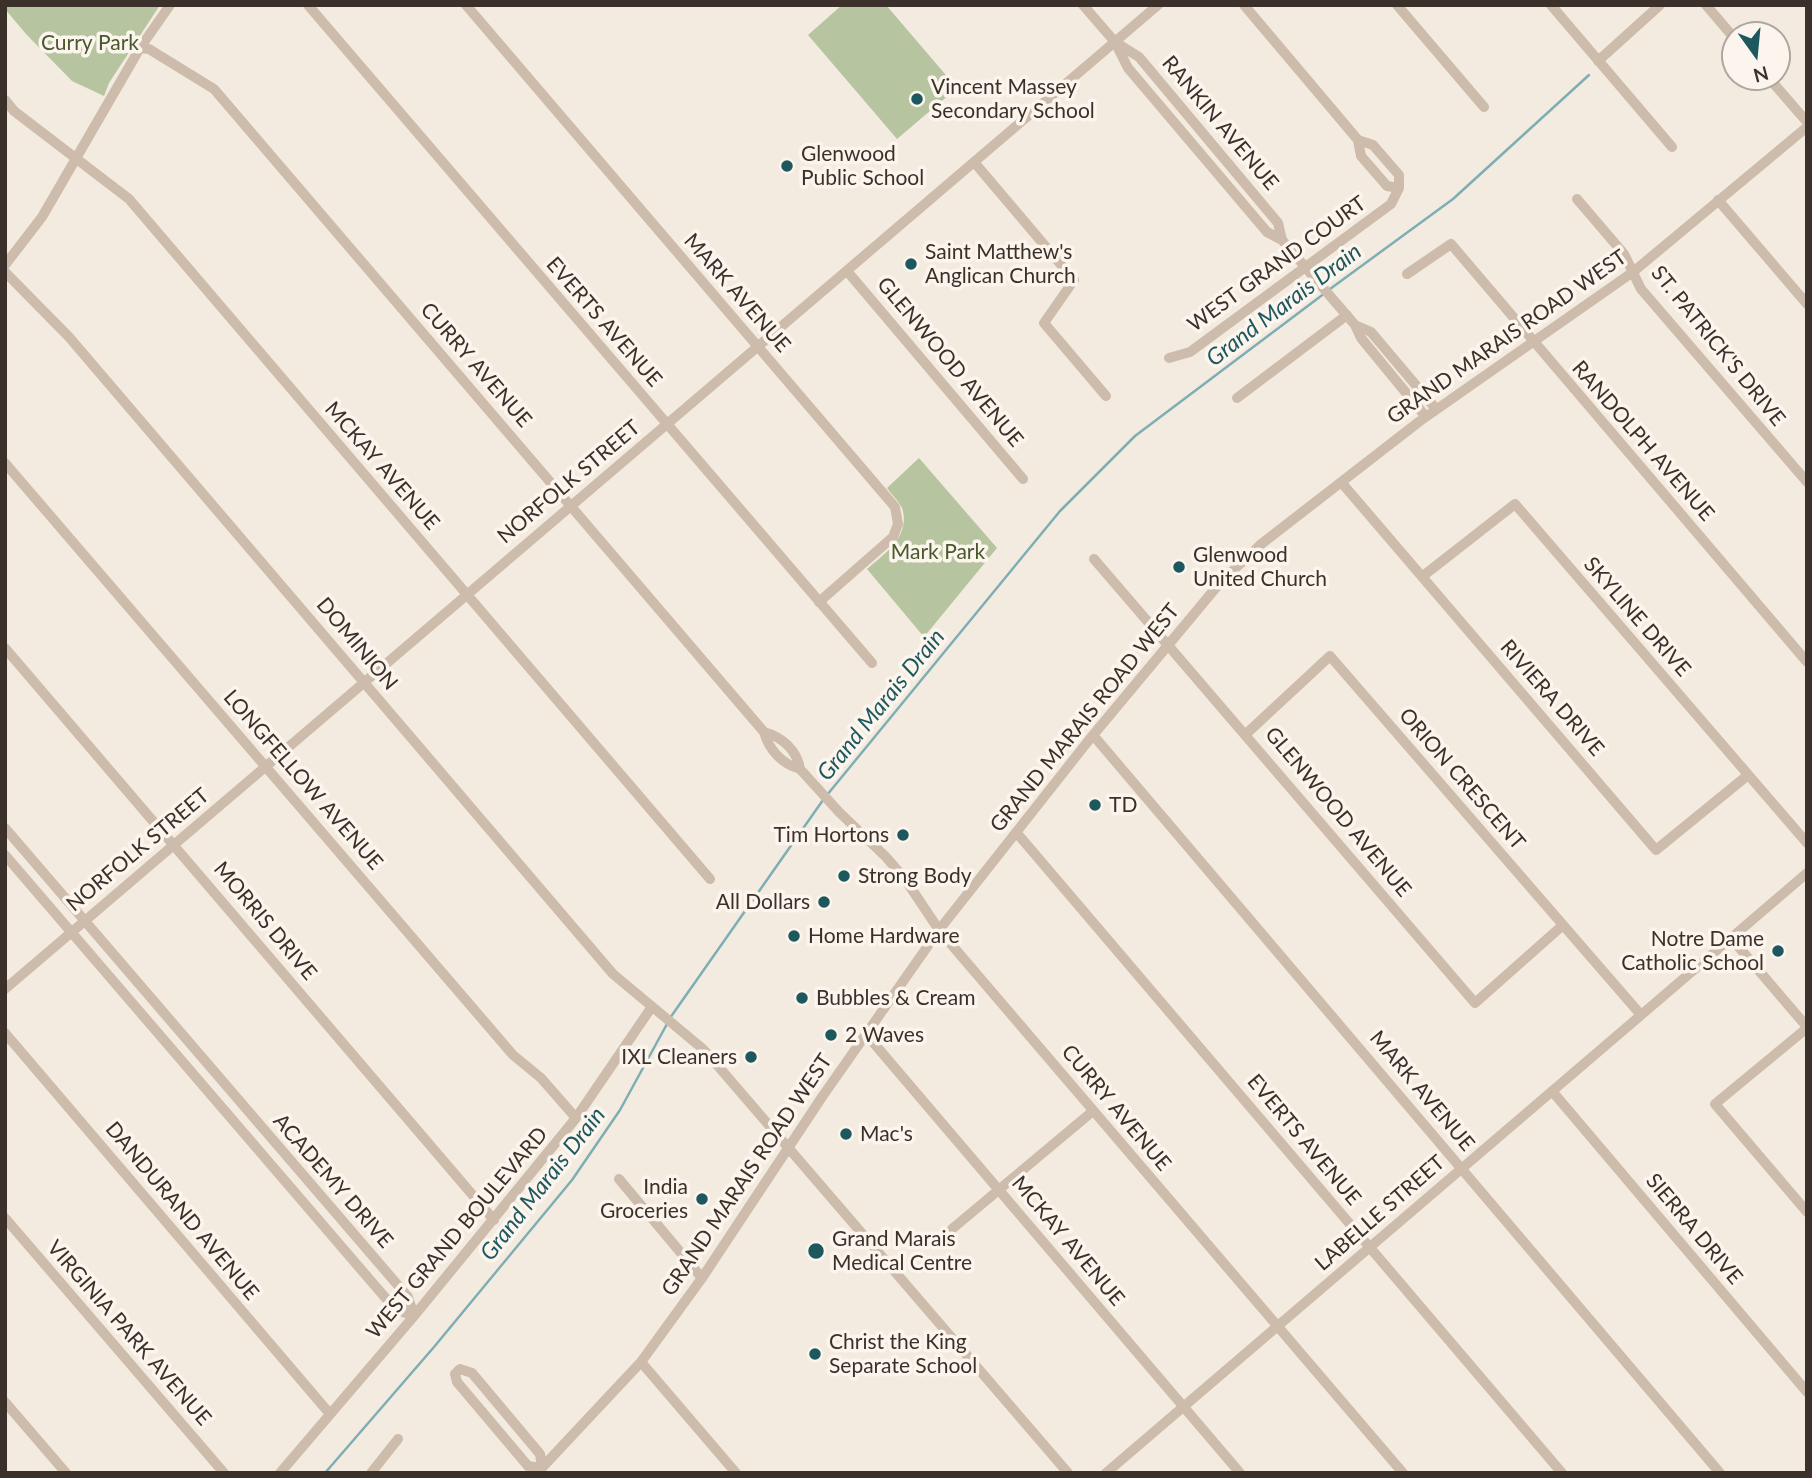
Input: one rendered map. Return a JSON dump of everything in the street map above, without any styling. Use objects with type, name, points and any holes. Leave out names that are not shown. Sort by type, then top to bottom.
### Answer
[{"type":"street","points":[[5,265],[41,217],[140,47],[170,5]]},
{"type":"street","name":"EVERTS AVENUE","points":[[308,5],[872,663]]},
{"type":"street","name":"MARK AVENUE","points":[[466,5],[895,507],[898,524],[893,537],[819,602]]},
{"type":"street","name":"RANKIN AVENUE","points":[[1083,5],[1115,42],[1128,68],[1267,232],[1282,240],[1355,325],[1361,338],[1426,417]]},
{"type":"street","name":"NORFOLK STREET","points":[[5,989],[1158,5]]},
{"type":"street","points":[[1244,5],[1358,140],[1373,145],[1399,175],[1399,188],[1387,186],[1360,156],[1358,140]]},
{"type":"street","points":[[1397,5],[1484,107]]},
{"type":"street","points":[[1551,5],[1672,147]]},
{"type":"street","points":[[1598,61],[1660,5]]},
{"type":"street","points":[[1706,5],[1721,23]]},
{"type":"street","name":"CURRY AVENUE","points":[[140,47],[149,49],[214,89],[764,732],[768,744],[777,755],[790,766],[800,769],[905,879],[939,930],[1403,1473]]},
{"type":"street","points":[[1779,91],[1807,125]]},
{"type":"street","name":"MCKAY AVENUE","points":[[5,100],[14,111],[129,199],[710,879]]},
{"type":"street","name":"GRAND MARAIS ROAD WEST","points":[[539,1471],[642,1362],[939,930],[1093,735],[1219,584],[1251,553],[1436,409],[1534,344],[1633,272],[1807,125]]},
{"type":"street","points":[[975,162],[1074,280],[1044,323],[1106,396]]},
{"type":"street","name":"WEST GRAND COURT","points":[[1169,358],[1190,352],[1308,270],[1391,204],[1399,188]]},
{"type":"street","name":"ST. PATRICK'S DRIVE","points":[[1577,199],[1624,254],[1642,289],[1807,482]]},
{"type":"street","points":[[1718,200],[1807,304]]},
{"type":"street","name":"RANDOLPH AVENUE","points":[[1407,274],[1451,244],[1807,662]]},
{"type":"street","name":"GLENWOOD AVENUE","points":[[847,271],[1023,479]]},
{"type":"street","name":"DOMINION","points":[[5,272],[69,337],[613,974],[711,1057],[1068,1473]]},
{"type":"street","points":[[1237,398],[1343,311]]},
{"type":"street","name":"RANKIN AVENUE","points":[[1355,325],[1371,332],[1436,409]]},
{"type":"street","name":"LONGFELLOW AVENUE","points":[[5,463],[513,1055],[541,1078],[576,1118]]},
{"type":"street","name":"RIVIERA DRIVE","points":[[1341,482],[1656,850],[1748,775]]},
{"type":"street","name":"SKYLINE DRIVE","points":[[1423,576],[1515,504],[1807,843]]},
{"type":"street","name":"GLENWOOD AVENUE","points":[[1094,559],[1475,1003],[1563,925]]},
{"type":"street","name":"MORRIS DRIVE","points":[[5,648],[494,1220]]},
{"type":"street","name":"ORION CRESCENT","points":[[1246,734],[1330,656],[1641,1015]]},
{"type":"street","name":"MARK AVENUE","points":[[1093,735],[1720,1473]]},
{"type":"street","name":"ACADEMY DRIVE","points":[[5,828],[408,1297],[414,1316]]},
{"type":"street","name":"EVERTS AVENUE","points":[[1016,832],[1562,1473]]},
{"type":"street","name":"ACADEMY DRIVE","points":[[5,855],[395,1309],[414,1316]]},
{"type":"street","name":"LABELLE STREET","points":[[1106,1473],[1807,873]]},
{"type":"street","points":[[1731,938],[1807,1028],[1715,1104],[1807,1212]]},
{"type":"street","name":"WEST GRAND BOULEVARD","points":[[280,1473],[414,1316],[576,1118],[651,1008]]},
{"type":"street","name":"DANDURAND AVENUE","points":[[5,1033],[330,1414]]},
{"type":"street","name":"MCKAY AVENUE","points":[[866,1034],[1240,1473]]},
{"type":"street","name":"SIERRA DRIVE","points":[[1552,1091],[1807,1392]]},
{"type":"street","points":[[952,1228],[1093,1111]]},
{"type":"street","points":[[619,1179],[702,1278]]},
{"type":"street","name":"VIRGINIA PARK AVENUE","points":[[5,1218],[224,1473]]},
{"type":"street","points":[[642,1362],[736,1473]]},
{"type":"street","points":[[460,1369],[472,1373],[540,1454],[539,1471],[528,1466],[457,1382],[455,1374],[460,1369]]},
{"type":"street","points":[[5,1402],[66,1473]]},
{"type":"street","points":[[371,1473],[397,1439]]},
{"type":"green space","name":"Curry Park","points":[[5,5],[160,5],[109,83],[104,96],[72,81],[26,34],[5,9]]},
{"type":"green space","points":[[842,5],[886,5],[957,88],[897,139],[808,35]]},
{"type":"green space","name":"Mark Park","points":[[919,458],[997,548],[924,637],[867,569],[894,544],[904,521],[902,508],[887,488]]},
{"type":"waterway","name":"Grand Marais Drain","points":[[1330,289],[1453,199],[1589,75]]},
{"type":"waterway","name":"Grand Marais Drain","points":[[827,795],[1060,511],[1135,436],[1325,293]]},
{"type":"waterway","name":"Grand Marais Drain","points":[[670,1018],[823,800]]},
{"type":"waterway","name":"Grand Marais Drain","points":[[325,1473],[434,1347],[572,1180],[620,1110],[667,1024]]},
{"type":"place","name":"Vincent Massey Secondary School","points":[[917,99]]},
{"type":"place","name":"Glenwood Public School","points":[[787,166]]},
{"type":"place","name":"Saint Matthew's Anglican Church","points":[[911,264]]},
{"type":"place","name":"Glenwood United Church","points":[[1179,567]]},
{"type":"place","name":"TD","points":[[1095,805]]},
{"type":"place","name":"Tim Hortons","points":[[903,835]]},
{"type":"place","name":"Strong Body","points":[[844,876]]},
{"type":"place","name":"All Dollars","points":[[824,902]]},
{"type":"place","name":"Home Hardware","points":[[794,936]]},
{"type":"place","name":"Notre Dame Catholic School","points":[[1778,951]]},
{"type":"place","name":"Bubbles & Cream","points":[[802,998]]},
{"type":"place","name":"2 Waves","points":[[831,1035]]},
{"type":"place","name":"IXL Cleaners","points":[[751,1057]]},
{"type":"place","name":"Mac's","points":[[846,1134]]},
{"type":"place","name":"India Groceries","points":[[702,1199]]},
{"type":"place","name":"Grand Marais Medical Centre","points":[[816,1251]]},
{"type":"place","name":"Christ the King Separate School","points":[[815,1354]]}]
